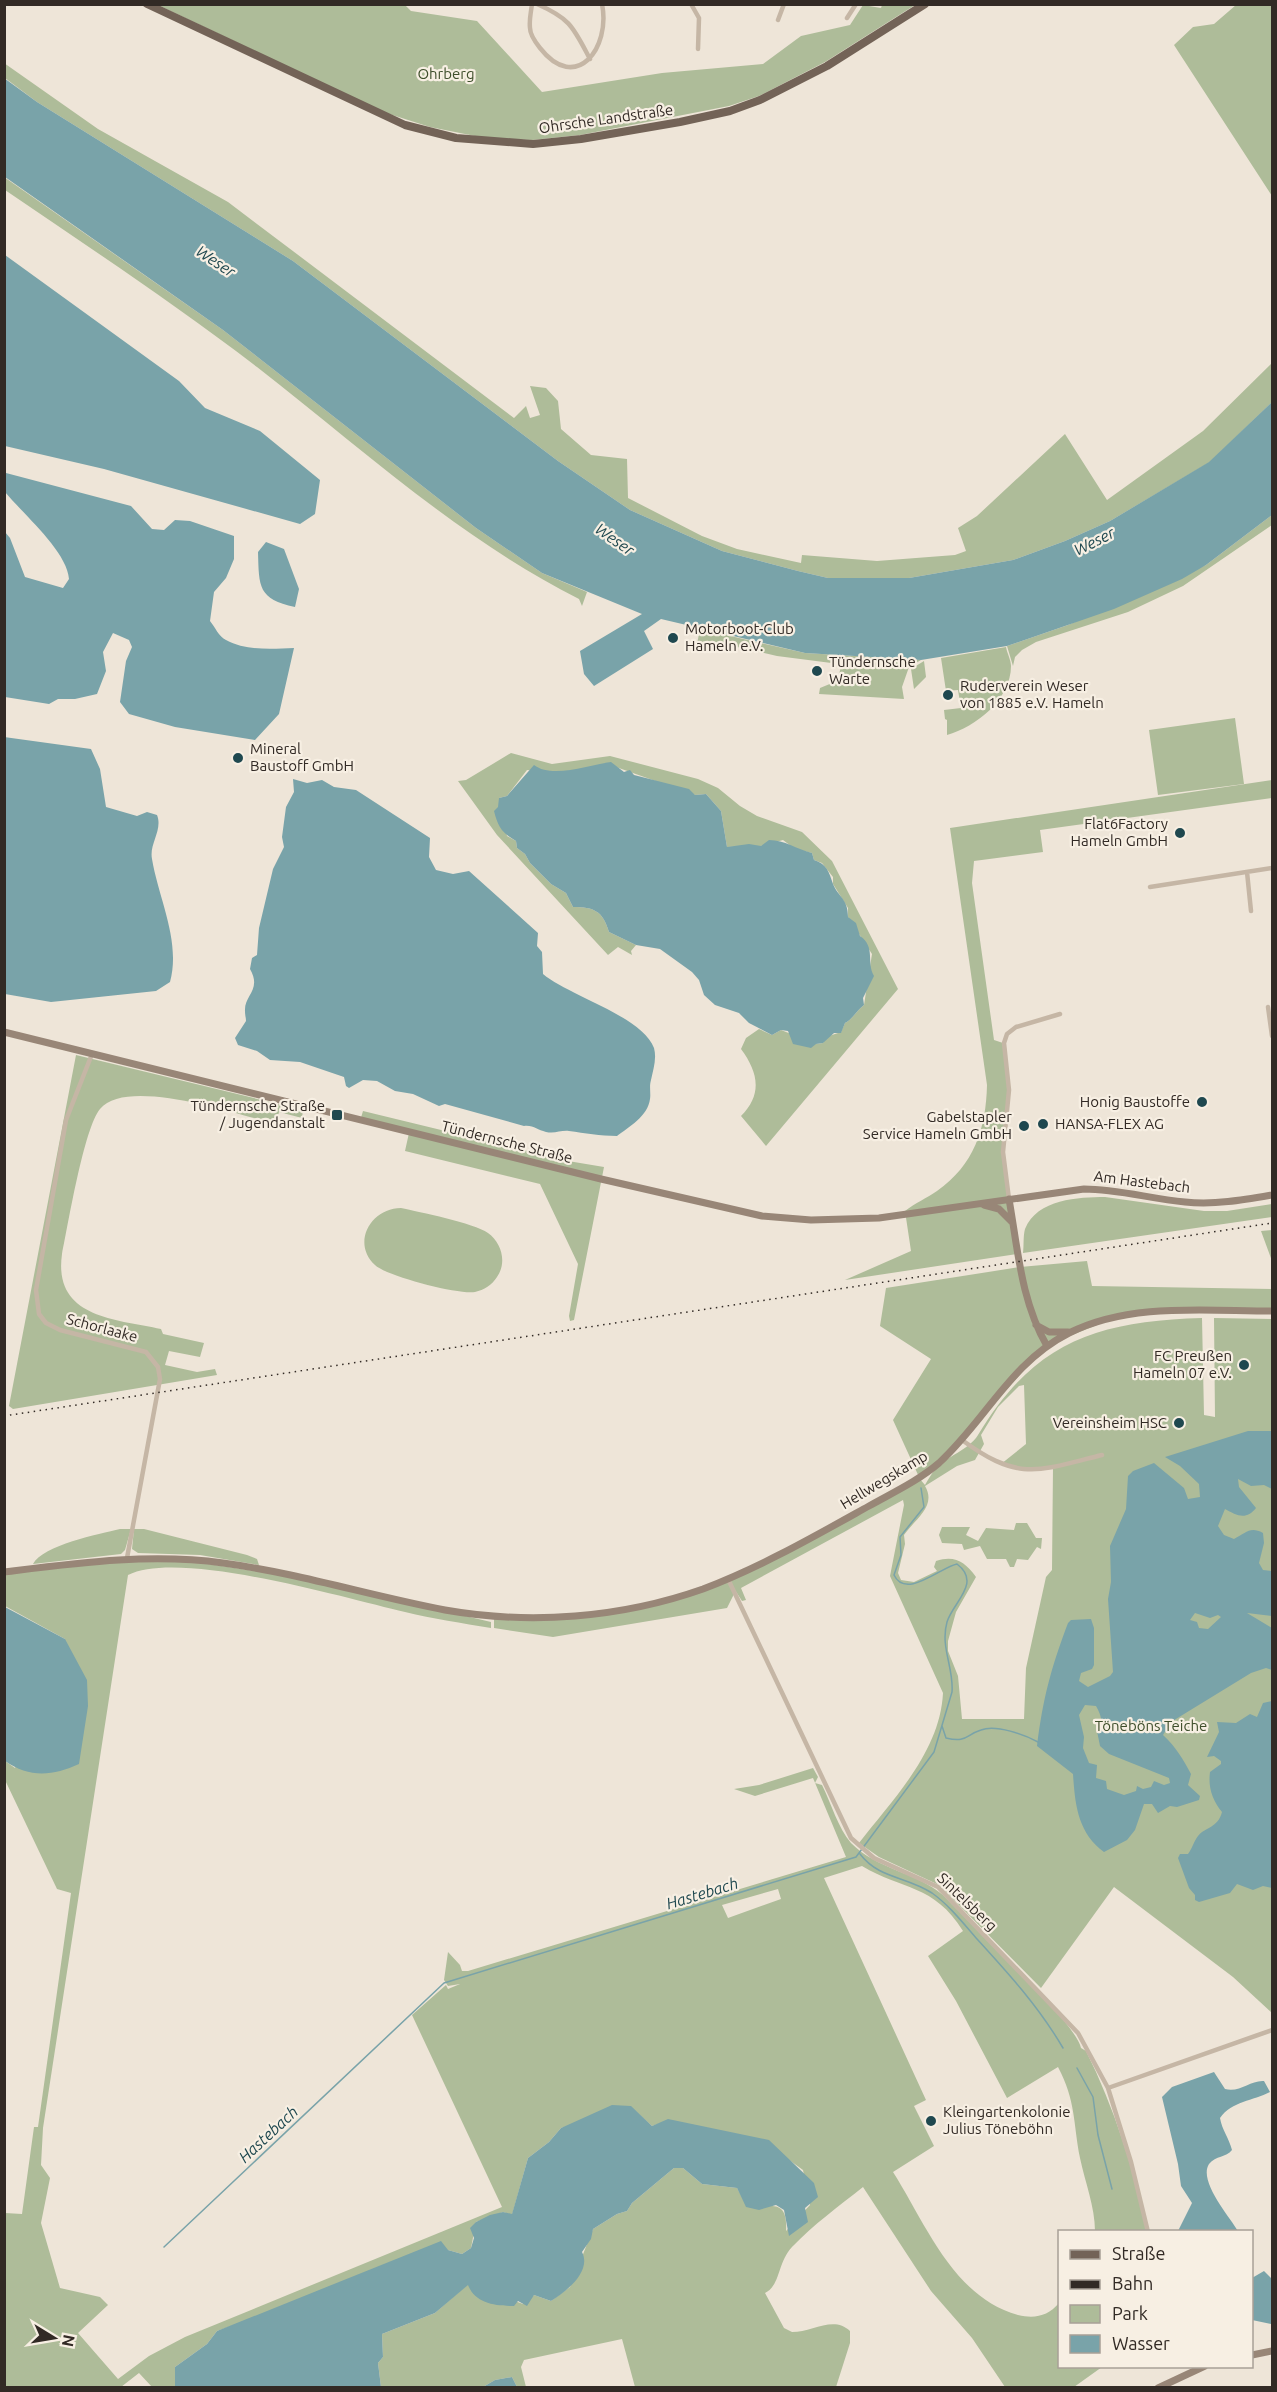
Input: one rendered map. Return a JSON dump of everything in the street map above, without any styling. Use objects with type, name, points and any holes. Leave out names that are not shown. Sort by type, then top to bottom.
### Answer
[{"type":"main road","name":"Ohrsche Landstraße","points":[[147,4],[405,125],[456,138],[532,144],[581,139],[730,111],[760,100],[827,66],[925,4]]},
{"type":"main road","name":"Tündernsche Straße","points":[[4,1032],[754,1214],[839,1221],[879,1218],[1009,1199]]},
{"type":"main road","name":"Am Hastebach","points":[[1009,1199],[1084,1189],[1104,1189],[1183,1202],[1208,1203],[1272,1195]]},
{"type":"main road","points":[[1009,1199],[1023,1287],[1034,1324],[1047,1346]]},
{"type":"main road","points":[[976,1204],[999,1209],[1013,1224]]},
{"type":"main road","points":[[1034,1324],[1049,1332],[1070,1332],[1134,1314],[1188,1310],[1272,1311]]},
{"type":"main road","name":"Hellwegskamp","points":[[4,1572],[127,1558],[190,1559],[240,1565],[447,1610],[494,1616],[543,1618],[596,1615],[650,1604],[728,1578],[766,1561],[919,1478],[962,1440],[1004,1386],[1047,1346],[1070,1332]]},
{"type":"main road","points":[[1253,2355],[1272,2351]]},
{"type":"main road","points":[[1158,2388],[1203,2368]]},
{"type":"street","points":[[590,59],[577,34],[562,15],[534,4],[530,30],[546,55],[566,66],[583,65],[590,59],[603,35],[602,4]]},
{"type":"street","points":[[691,4],[699,18],[698,49]]},
{"type":"street","points":[[778,20],[784,4]]},
{"type":"street","points":[[847,18],[856,4]]},
{"type":"street","points":[[1150,887],[1272,868]]},
{"type":"street","points":[[1247,872],[1251,911]]},
{"type":"street","points":[[1268,1007],[1272,1036]]},
{"type":"street","points":[[1009,1199],[1003,1152],[1009,1090],[1004,1043],[1007,1034],[1016,1027],[1060,1014]]},
{"type":"street","name":"Schorlaake","points":[[92,1054],[67,1116],[36,1290],[36,1303],[46,1323],[60,1330],[146,1352],[158,1367],[160,1379],[127,1558]]},
{"type":"street","points":[[962,1440],[993,1461],[1028,1471],[1102,1455]]},
{"type":"street","name":"Sintelsberg","points":[[728,1578],[845,1828],[860,1847],[874,1858],[920,1876],[945,1893],[1078,2033],[1108,2088],[1131,2162],[1148,2230]]},
{"type":"street","points":[[1108,2088],[1272,2030]]},
{"type":"green space","name":"Ohrberg","points":[[158,5],[405,5],[411,11],[477,21],[542,92],[662,73],[763,64],[801,36],[850,25],[863,5],[881,8],[882,5],[915,5],[825,62],[759,96],[729,106],[580,135],[532,140],[485,138],[430,127],[383,112]]},
{"type":"green space","points":[[1236,5],[1272,5],[1272,196],[1174,45],[1193,27],[1214,24]]},
{"type":"green space","points":[[4,63],[98,129],[228,202],[514,418],[526,406],[530,418],[540,415],[530,386],[546,388],[558,401],[561,429],[591,455],[627,459],[628,498],[702,536],[737,549],[801,563],[802,555],[877,561],[955,555],[966,551],[958,528],[977,516],[1065,434],[1107,500],[1203,431],[1272,363],[1272,402],[1210,462],[1110,521],[1013,560],[909,578],[828,578],[722,551],[630,510],[558,461],[293,261],[37,102],[5,78]]},
{"type":"green space","points":[[4,177],[223,330],[476,528],[542,573],[587,592],[582,606],[579,599],[535,575],[452,521],[226,344],[5,190]]},
{"type":"green space","points":[[1272,515],[1272,525],[1183,586],[1128,612],[1036,642],[1015,657],[1013,666],[1007,646],[1068,625],[1206,565]]},
{"type":"green space","points":[[700,629],[805,653],[921,660],[909,667],[902,687],[904,699],[819,694],[820,688],[837,681],[841,667],[847,665],[777,656],[715,642],[697,644]]},
{"type":"green space","points":[[1006,647],[1011,664],[1005,690],[990,710],[980,718],[947,735],[944,710],[961,708],[958,690],[946,691],[941,658]]},
{"type":"green space","points":[[924,661],[926,677],[914,689],[911,669]]},
{"type":"green space","points":[[1235,718],[1244,784],[1158,795],[1149,730]]},
{"type":"green space","points":[[511,753],[552,764],[610,756],[698,779],[718,788],[757,816],[802,832],[832,861],[898,989],[766,1146],[741,1116],[753,1099],[756,1083],[751,1066],[741,1049],[746,1038],[759,1029],[772,1035],[781,1030],[816,1044],[823,1043],[826,1037],[841,1032],[845,1023],[864,1005],[872,954],[848,917],[848,908],[833,884],[833,877],[822,863],[814,860],[812,853],[795,849],[783,840],[761,846],[727,847],[721,811],[706,794],[695,795],[616,767],[555,772],[527,770],[507,796],[499,798],[507,836],[516,841],[517,848],[551,884],[566,893],[573,907],[592,909],[597,912],[604,919],[609,932],[636,945],[631,951],[632,955],[618,947],[608,955],[497,835],[458,781],[466,780]]},
{"type":"green space","points":[[1272,780],[1272,798],[1040,830],[1043,852],[974,861],[972,883],[994,1040],[1003,1043],[1008,1090],[1003,1152],[1017,1254],[845,1280],[911,1251],[905,1211],[937,1191],[960,1170],[975,1145],[984,1116],[987,1085],[950,828]]},
{"type":"green space","points":[[76,1055],[303,1110],[302,1118],[279,1112],[276,1124],[211,1107],[158,1097],[134,1096],[114,1100],[100,1109],[88,1136],[72,1200],[62,1254],[62,1275],[67,1291],[77,1303],[91,1312],[107,1318],[161,1329],[163,1334],[204,1343],[200,1357],[169,1351],[165,1365],[197,1372],[215,1369],[217,1375],[13,1409],[9,1406]]},
{"type":"green space","points":[[363,1111],[568,1161],[604,1167],[574,1320],[570,1321],[569,1316],[578,1264],[540,1184],[405,1151],[409,1133],[360,1121]]},
{"type":"green space","points":[[1105,1197],[1204,1211],[1227,1211],[1272,1204],[1272,1217],[1023,1253],[1025,1229],[1039,1211],[1071,1199]]},
{"type":"green space","points":[[401,1208],[459,1222],[488,1233],[497,1242],[502,1254],[502,1266],[495,1280],[482,1290],[475,1292],[454,1291],[407,1279],[375,1265],[365,1247],[368,1228],[381,1214]]},
{"type":"green space","points":[[1272,1230],[1272,1261],[1261,1231]]},
{"type":"green space","points":[[1087,1261],[1092,1286],[1272,1289],[1272,1311],[1188,1310],[1112,1319],[1047,1345],[961,1440],[919,1477],[893,1420],[931,1359],[880,1326],[886,1288],[1020,1267]]},
{"type":"green space","points":[[1202,1318],[1204,1415],[1215,1417],[1214,1318],[1272,1319],[1272,2013],[1233,1977],[1114,1887],[1041,1988],[939,1885],[879,1857],[859,1843],[900,1792],[924,1755],[940,1715],[943,1693],[890,1576],[904,1505],[903,1500],[741,1588],[746,1600],[742,1601],[733,1587],[734,1594],[727,1608],[553,1637],[494,1628],[494,1616],[543,1618],[650,1604],[728,1579],[919,1478],[925,1485],[940,1465],[974,1440],[999,1403],[1022,1378],[1046,1358],[1072,1343],[1100,1332],[1131,1324]],"holes":[[[1024,1385],[1026,1444],[1001,1464],[1037,1470],[1053,1467],[1052,1570],[1046,1577],[1026,1668],[1024,1719],[962,1719],[958,1676],[948,1651],[948,1641],[956,1612],[976,1577],[959,1561],[943,1559],[936,1561],[934,1567],[937,1571],[914,1582],[901,1580],[898,1573],[905,1544],[904,1535],[927,1506],[928,1493],[925,1486],[957,1466],[975,1460],[984,1444],[981,1435],[998,1407],[1019,1386]]]},
{"type":"green space","points":[[1016,1523],[1027,1523],[1036,1538],[1042,1538],[1041,1549],[1037,1547],[1028,1560],[1017,1559],[1014,1567],[1010,1567],[1006,1559],[987,1559],[980,1546],[964,1550],[962,1544],[942,1543],[939,1535],[942,1527],[970,1527],[966,1535],[978,1541],[986,1528],[1014,1530]]},
{"type":"green space","points":[[120,1529],[131,1529],[125,1550],[121,1554],[33,1564],[39,1557],[59,1546]]},
{"type":"green space","points":[[134,1529],[144,1529],[247,1555],[257,1559],[259,1565],[200,1555],[138,1553],[132,1549]]},
{"type":"green space","points":[[169,1558],[308,1579],[491,1622],[491,1628],[437,1619],[304,1587],[222,1572],[185,1568],[152,1569],[128,1575],[43,2128],[41,2165],[50,2178],[41,2223],[60,2288],[100,2297],[108,2305],[78,2333],[118,2379],[149,2356],[185,2337],[502,2207],[412,2015],[446,1985],[448,1989],[460,1984],[448,1986],[444,1980],[448,1952],[460,1965],[462,1971],[468,1971],[846,1857],[815,1783],[822,1785],[838,1823],[851,1843],[872,1859],[921,1881],[943,1895],[1042,1995],[1075,2035],[1081,2048],[1086,2051],[1106,2095],[1122,2140],[1148,2230],[1095,2230],[1071,2101],[1058,2067],[1007,2098],[956,2001],[928,1956],[963,1931],[941,1904],[917,1890],[862,1866],[824,1878],[926,2100],[914,2106],[934,2146],[893,2172],[930,2235],[959,2276],[995,2306],[1018,2315],[1046,2314],[1058,2304],[1058,2368],[1101,2368],[1074,2387],[1005,2387],[972,2338],[931,2291],[863,2187],[817,2223],[792,2247],[787,2253],[774,2285],[765,2293],[784,2328],[792,2332],[830,2324],[844,2326],[850,2331],[850,2343],[836,2387],[635,2387],[622,2339],[524,2360],[521,2367],[526,2387],[517,2387],[512,2377],[495,2380],[483,2387],[381,2387],[378,2363],[383,2357],[382,2334],[435,2313],[468,2284],[523,2304],[534,2295],[551,2301],[570,2287],[593,2229],[617,2214],[627,2211],[632,2203],[674,2168],[683,2168],[702,2184],[737,2188],[747,2207],[771,2206],[781,2209],[786,2221],[786,2231],[810,2205],[803,2170],[785,2157],[661,2123],[652,2126],[631,2107],[561,2128],[549,2142],[528,2158],[512,2215],[503,2212],[476,2222],[471,2248],[462,2254],[448,2250],[217,2331],[207,2344],[175,2367],[175,2387],[152,2387],[139,2373],[121,2387],[5,2387],[5,2213],[22,2214],[34,2127],[38,2127],[71,1893],[57,1889],[5,1780],[5,1761],[15,1768],[65,1639],[5,1606],[4,1572]],"holes":[[[778,1889],[781,1899],[728,1918],[722,1905]]]},
{"type":"green space","points":[[813,1768],[818,1777],[815,1783],[813,1778],[755,1796],[734,1789],[759,1785]]},
{"type":"water","name":"Weser","points":[[4,78],[37,102],[293,261],[558,461],[630,510],[722,551],[828,578],[909,578],[1013,560],[1110,521],[1209,462],[1272,402],[1272,515],[1206,565],[1182,579],[1114,609],[1007,646],[921,660],[805,653],[661,619],[644,631],[653,649],[594,686],[584,674],[580,651],[642,614],[542,573],[476,528],[223,330],[5,177]]},
{"type":"water","points":[[5,255],[179,381],[205,408],[260,431],[320,480],[315,514],[300,524],[104,469],[5,446]]},
{"type":"water","points":[[6,473],[131,506],[152,529],[164,530],[175,520],[190,521],[234,536],[234,559],[226,578],[214,592],[210,621],[221,637],[234,644],[259,648],[294,648],[279,714],[255,740],[175,727],[129,714],[120,702],[126,661],[132,647],[129,640],[113,633],[103,652],[106,671],[97,694],[75,699],[58,699],[49,704],[5,697],[5,532],[10,538],[25,577],[63,588],[69,579],[61,557],[53,545],[5,492]]},
{"type":"water","points":[[266,542],[284,549],[299,589],[295,607],[274,600],[263,590],[260,583],[258,552]]},
{"type":"water","points":[[4,737],[91,749],[100,769],[106,807],[137,816],[147,812],[157,815],[158,826],[152,848],[152,859],[168,920],[173,967],[170,982],[156,991],[51,1002],[5,994]]},
{"type":"water","points":[[611,762],[624,772],[630,770],[634,775],[689,789],[695,795],[706,794],[721,811],[727,847],[749,844],[761,846],[769,840],[775,840],[812,853],[814,860],[825,866],[835,888],[845,902],[848,917],[856,923],[860,936],[868,945],[874,976],[863,998],[864,1005],[845,1023],[841,1033],[834,1033],[823,1043],[811,1048],[793,1044],[788,1031],[781,1030],[772,1035],[749,1023],[739,1013],[715,1005],[704,995],[699,980],[692,972],[660,949],[636,945],[609,932],[604,919],[597,912],[592,909],[573,907],[566,893],[551,884],[530,863],[525,854],[517,848],[516,841],[499,825],[494,811],[498,807],[499,798],[507,796],[534,765],[542,769],[560,771]]},
{"type":"water","points":[[293,779],[307,783],[322,780],[334,787],[356,790],[430,838],[429,857],[436,870],[453,874],[469,871],[538,933],[537,946],[542,952],[543,974],[635,1026],[647,1037],[654,1048],[655,1060],[646,1111],[617,1136],[569,1131],[552,1133],[445,1104],[439,1106],[413,1094],[395,1091],[377,1081],[363,1080],[349,1088],[346,1086],[344,1077],[300,1062],[270,1060],[257,1051],[238,1045],[235,1038],[246,1021],[245,1005],[254,982],[250,969],[252,958],[257,955],[259,928],[273,869],[284,847],[282,837],[286,807],[294,792]]},
{"type":"water","name":"Töneböns Teiche","points":[[1248,1431],[1272,1431],[1272,1489],[1264,1485],[1251,1486],[1238,1479],[1239,1487],[1256,1508],[1245,1516],[1225,1509],[1218,1526],[1224,1535],[1234,1539],[1251,1530],[1263,1533],[1264,1543],[1259,1563],[1263,1570],[1272,1571],[1272,1616],[1247,1613],[1272,1628],[1272,1670],[1266,1668],[1251,1673],[1171,1722],[1163,1735],[1191,1774],[1188,1785],[1200,1796],[1199,1800],[1177,1807],[1170,1806],[1158,1813],[1152,1804],[1144,1804],[1135,1830],[1127,1840],[1104,1852],[1088,1836],[1083,1827],[1075,1797],[1073,1774],[1037,1746],[1039,1729],[1052,1669],[1071,1620],[1091,1619],[1094,1628],[1094,1665],[1092,1669],[1081,1673],[1079,1681],[1088,1687],[1110,1676],[1113,1672],[1108,1599],[1111,1582],[1110,1546],[1126,1509],[1128,1476],[1133,1471],[1154,1463],[1184,1488],[1188,1499],[1200,1497],[1199,1484],[1180,1466],[1165,1457]],"holes":[[[1195,1613],[1210,1618],[1218,1615],[1221,1617],[1208,1629],[1199,1628],[1197,1622],[1190,1620]],[[1085,1705],[1096,1706],[1099,1712],[1101,1722],[1097,1731],[1100,1746],[1109,1754],[1169,1778],[1170,1783],[1164,1785],[1154,1781],[1151,1787],[1143,1789],[1137,1786],[1136,1791],[1124,1795],[1107,1789],[1106,1781],[1096,1778],[1097,1765],[1089,1763],[1083,1748],[1084,1737],[1079,1715]]]},
{"type":"water","points":[[5,1607],[65,1639],[87,1680],[88,1706],[79,1764],[50,1773],[32,1773],[14,1767],[5,1761]]},
{"type":"water","name":"Töneböns Teiche","points":[[1272,1701],[1272,1888],[1263,1886],[1253,1890],[1237,1884],[1230,1893],[1199,1902],[1195,1900],[1195,1895],[1189,1888],[1178,1858],[1180,1854],[1188,1854],[1198,1836],[1218,1821],[1222,1812],[1210,1788],[1210,1772],[1221,1764],[1221,1761],[1214,1756],[1207,1757],[1219,1732],[1217,1722],[1236,1723],[1250,1714],[1257,1717],[1263,1703]]},
{"type":"water","points":[[1214,2072],[1225,2089],[1235,2089],[1264,2081],[1270,2092],[1230,2108],[1220,2118],[1232,2150],[1212,2161],[1207,2171],[1211,2189],[1237,2230],[1178,2230],[1192,2203],[1181,2186],[1162,2097],[1172,2087]]},
{"type":"water","points":[[612,2105],[631,2106],[652,2126],[668,2119],[769,2140],[814,2183],[818,2197],[805,2208],[808,2222],[789,2236],[784,2210],[776,2205],[759,2210],[746,2207],[737,2188],[702,2184],[683,2168],[674,2168],[632,2203],[627,2211],[617,2214],[593,2229],[591,2239],[582,2252],[584,2259],[581,2273],[570,2287],[551,2301],[534,2295],[527,2306],[518,2301],[514,2306],[493,2304],[480,2300],[468,2285],[435,2313],[382,2334],[383,2357],[378,2363],[381,2387],[175,2387],[175,2367],[207,2344],[217,2331],[441,2241],[448,2250],[462,2254],[471,2248],[474,2238],[470,2228],[476,2222],[503,2212],[512,2214],[528,2158],[549,2142],[561,2128]]},
{"type":"water","points":[[1264,2271],[1272,2279],[1271,2324],[1253,2320],[1253,2277]]},
{"type":"water","points":[[512,2377],[517,2387],[483,2387],[495,2380]]},
{"type":"waterway","name":"Hastebach","points":[[164,2247],[444,1983],[856,1857],[934,1752],[952,1692],[945,1631],[950,1615],[964,1593],[967,1578],[964,1571],[957,1564],[924,1580],[907,1584],[899,1582],[894,1575],[901,1555],[900,1537],[924,1507],[921,1488]]},
{"type":"waterway","points":[[942,1726],[946,1738],[962,1739],[981,1730],[994,1728],[1038,1742]]},
{"type":"waterway","points":[[860,1854],[867,1862],[884,1873],[922,1887],[944,1903],[1023,1991],[1063,2048]]},
{"type":"waterway","points":[[1077,2068],[1093,2097],[1098,2135],[1112,2189]]},
{"type":"railway","points":[[4,1416],[1272,1223]]},
{"type":"place","name":"Motorboot-Club Hameln e.V.","points":[[673,638]]},
{"type":"place","name":"Tündernsche Warte","points":[[817,671]]},
{"type":"place","name":"Ruderverein Weser von 1885 e.V. Hameln","points":[[948,695]]},
{"type":"place","name":"Mineral Baustoff GmbH","points":[[238,758]]},
{"type":"place","name":"Flat6Factory Hameln GmbH","points":[[1180,833]]},
{"type":"place","name":"Honig Baustoffe","points":[[1202,1102]]},
{"type":"place","name":"Tündernsche Straße / Jugendanstalt","points":[[337,1115]]},
{"type":"place","name":"HANSA-FLEX AG","points":[[1043,1124]]},
{"type":"place","name":"Gabelstapler Service Hameln GmbH","points":[[1024,1126]]},
{"type":"place","name":"FC Preußen Hameln 07 e.V.","points":[[1244,1365]]},
{"type":"place","name":"Vereinsheim HSC","points":[[1179,1423]]},
{"type":"place","name":"Kleingartenkolonie Julius Töneböhn","points":[[931,2121]]}]
